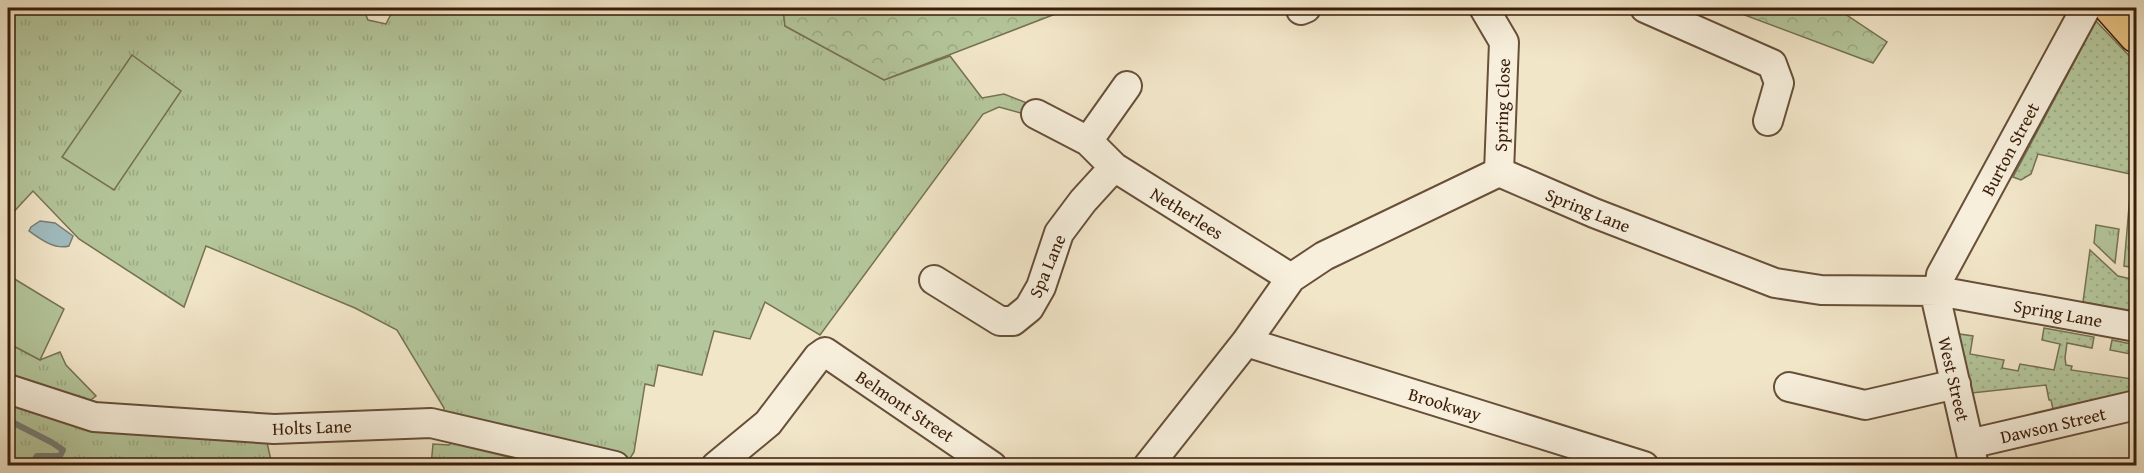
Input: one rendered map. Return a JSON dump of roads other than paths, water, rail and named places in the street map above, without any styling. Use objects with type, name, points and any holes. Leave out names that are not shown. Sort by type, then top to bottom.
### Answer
[{"type":"main road","points":[[2111,8],[2136,36]]},
{"type":"street","name":"Spring Close","points":[[1484,8],[1504,42],[1499,172]]},
{"type":"street","points":[[1645,8],[1772,64],[1779,83],[1768,121]]},
{"type":"street","name":"Burton Street","points":[[1938,291],[1941,275],[2086,8]]},
{"type":"street","points":[[1088,141],[1127,86]]},
{"type":"street","name":"Netherlees","points":[[1036,114],[1088,141],[1114,167],[1291,278]]},
{"type":"street","name":"Spa Lane","points":[[934,280],[1000,321],[1013,321],[1029,308],[1041,288],[1059,233],[1083,201],[1114,167]]},
{"type":"street","points":[[1148,465],[1246,342],[1291,278],[1324,256],[1499,172]]},
{"type":"street","name":"Spring Lane","points":[[1499,172],[1594,213],[1775,283],[1821,290],[1938,291],[2136,327]]},
{"type":"street","name":"West Street","points":[[1938,291],[1939,312],[1971,455]]},
{"type":"street","name":"Brookway","points":[[1246,342],[1644,465]]},
{"type":"street","name":"Belmont Street","points":[[716,465],[768,423],[818,357],[825,352],[992,465]]},
{"type":"street","points":[[1790,387],[1864,405],[1956,384]]},
{"type":"street","name":"Holts Lane","points":[[8,389],[94,417],[274,429],[431,423],[615,465]]},
{"type":"street","name":"Dawson Street","points":[[1971,455],[2136,405]]},
{"type":"water","points":[[40,221],[55,223],[73,236],[69,246],[53,245],[29,231]]},
{"type":"waterway","points":[[8,420],[63,450],[60,456],[37,456],[30,466]]}]
